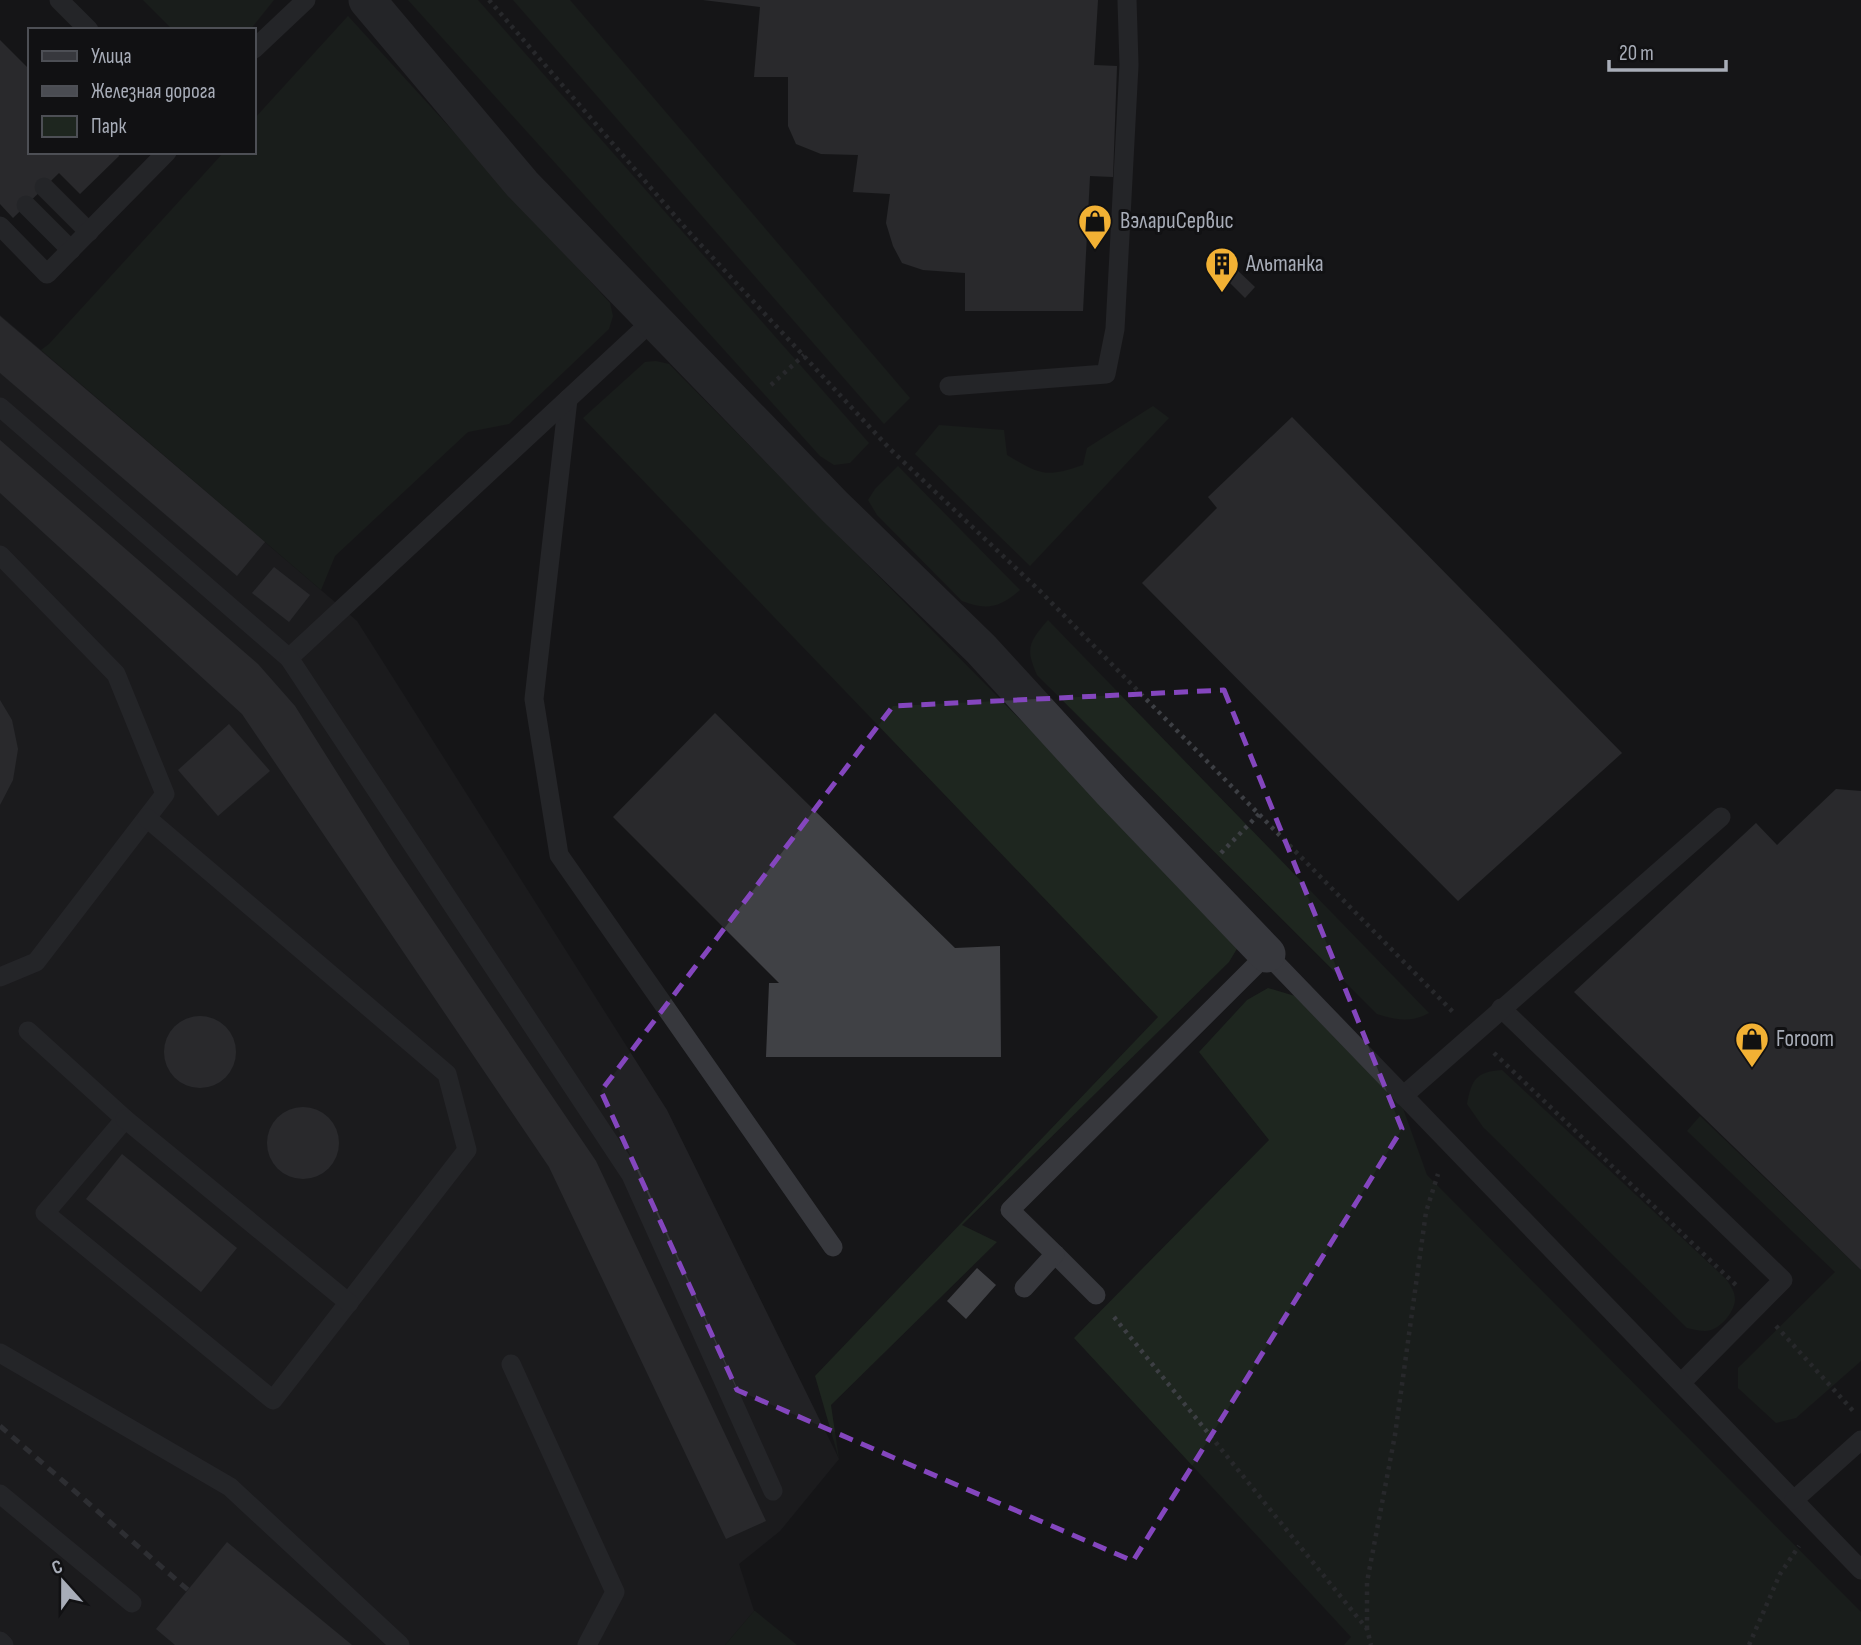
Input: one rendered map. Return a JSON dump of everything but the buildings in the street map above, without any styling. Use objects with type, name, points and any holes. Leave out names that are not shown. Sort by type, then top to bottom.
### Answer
[{"type":"street","points":[[367,0],[522,184],[835,507],[981,649],[1267,954]]},
{"type":"lane","points":[[59,0],[87,28]]},
{"type":"lane","points":[[256,47],[306,0]]},
{"type":"lane","points":[[949,386],[1106,374],[1115,329],[1129,65],[1127,0]]},
{"type":"lane","points":[[0,226],[47,274],[165,154]]},
{"type":"lane","points":[[44,187],[89,232]]},
{"type":"lane","points":[[26,205],[71,250]]},
{"type":"lane","points":[[289,658],[652,321]]},
{"type":"lane","points":[[568,400],[534,699],[559,855],[833,1247]]},
{"type":"lane","points":[[0,407],[289,658],[631,1175],[773,1491]]},
{"type":"lane","points":[[0,555],[116,674],[165,794],[36,962],[0,977]]},
{"type":"lane","points":[[1403,1096],[1721,817]]},
{"type":"lane","points":[[125,1119],[45,1213],[273,1400],[467,1150],[447,1074],[147,818]]},
{"type":"lane","points":[[1096,1295],[1010,1210],[1267,954],[1861,1570]]},
{"type":"lane","points":[[1502,1008],[1783,1280],[1681,1383]]},
{"type":"lane","points":[[28,1031],[125,1119],[349,1303]]},
{"type":"lane","points":[[1024,1288],[1055,1254]]},
{"type":"lane","points":[[0,1353],[230,1487],[400,1645]]},
{"type":"lane","points":[[511,1364],[615,1592],[587,1645]]},
{"type":"lane","points":[[1794,1500],[1861,1440]]},
{"type":"lane","points":[[0,1494],[132,1603]]},
{"type":"lane","points":[[0,1641],[4,1645]]},
{"type":"path","points":[[489,0],[688,231],[890,449],[1040,591],[1473,1033],[1757,1306],[1861,1419]]},
{"type":"path","points":[[1195,879],[1259,814]]},
{"type":"path","points":[[1371,1645],[1367,1629],[1367,1582],[1395,1435],[1426,1212],[1449,1143]]},
{"type":"path","points":[[1096,1295],[1367,1629]]},
{"type":"path","points":[[1749,1645],[1780,1574],[1815,1522]]},
{"type":"highlighted area","points":[[1224,690],[1402,1129],[1133,1561],[737,1390],[601,1091],[893,706]]},
{"type":"shaded area","points":[[0,315],[357,621],[667,1110],[839,1459],[780,1531],[739,1564],[754,1611],[725,1645],[0,1645]]},
{"type":"green space","points":[[143,0],[274,0],[252,28],[171,28]]},
{"type":"green space","points":[[408,0],[478,0],[869,443],[850,463],[834,465],[820,456]]},
{"type":"green space","points":[[513,0],[570,0],[910,398],[884,424]]},
{"type":"green space","points":[[348,16],[610,303],[613,316],[609,329],[509,424],[468,432],[335,556],[321,590],[41,350],[222,154],[256,154],[256,117]]},
{"type":"green space","points":[[645,362],[669,364],[1229,931],[1238,947],[1229,962],[962,1225],[997,1242],[831,1405],[839,1459],[815,1376],[1158,1017],[583,418]]},
{"type":"green space","points":[[1153,406],[1169,418],[1030,566],[915,454],[939,425],[1004,430],[1007,455],[1036,470],[1060,472],[1083,465],[1087,448]]},
{"type":"green space","points":[[898,466],[1020,590],[993,606],[979,606],[962,601],[877,515],[868,500]]},
{"type":"green space","points":[[1048,620],[1429,1013],[1403,1020],[1377,1014],[1037,675],[1031,658],[1031,646]]},
{"type":"green space","points":[[1268,988],[1295,996],[1401,1103],[1427,1175],[1861,1612],[1861,1645],[1344,1645],[1351,1637],[1074,1338],[1269,1140],[1199,1052],[1247,1000]]},
{"type":"green space","points":[[1502,1070],[1726,1279],[1735,1300],[1732,1310],[1720,1325],[1705,1331],[1687,1328],[1483,1127],[1467,1104],[1473,1083],[1480,1075]]},
{"type":"green space","points":[[1700,1116],[1861,1270],[1861,1361],[1796,1418],[1776,1423],[1738,1388],[1738,1368],[1835,1272],[1687,1131]]},
{"type":"green space","points":[[755,1611],[797,1645],[725,1645]]},
{"type":"railway","points":[[0,1426],[188,1590]]},
{"type":"place","name":"ВэлариСервис","points":[[1095,251]]},
{"type":"place","name":"Альтанка","points":[[1222,294]]},
{"type":"place","name":"Foroom","points":[[1752,1069]]}]
